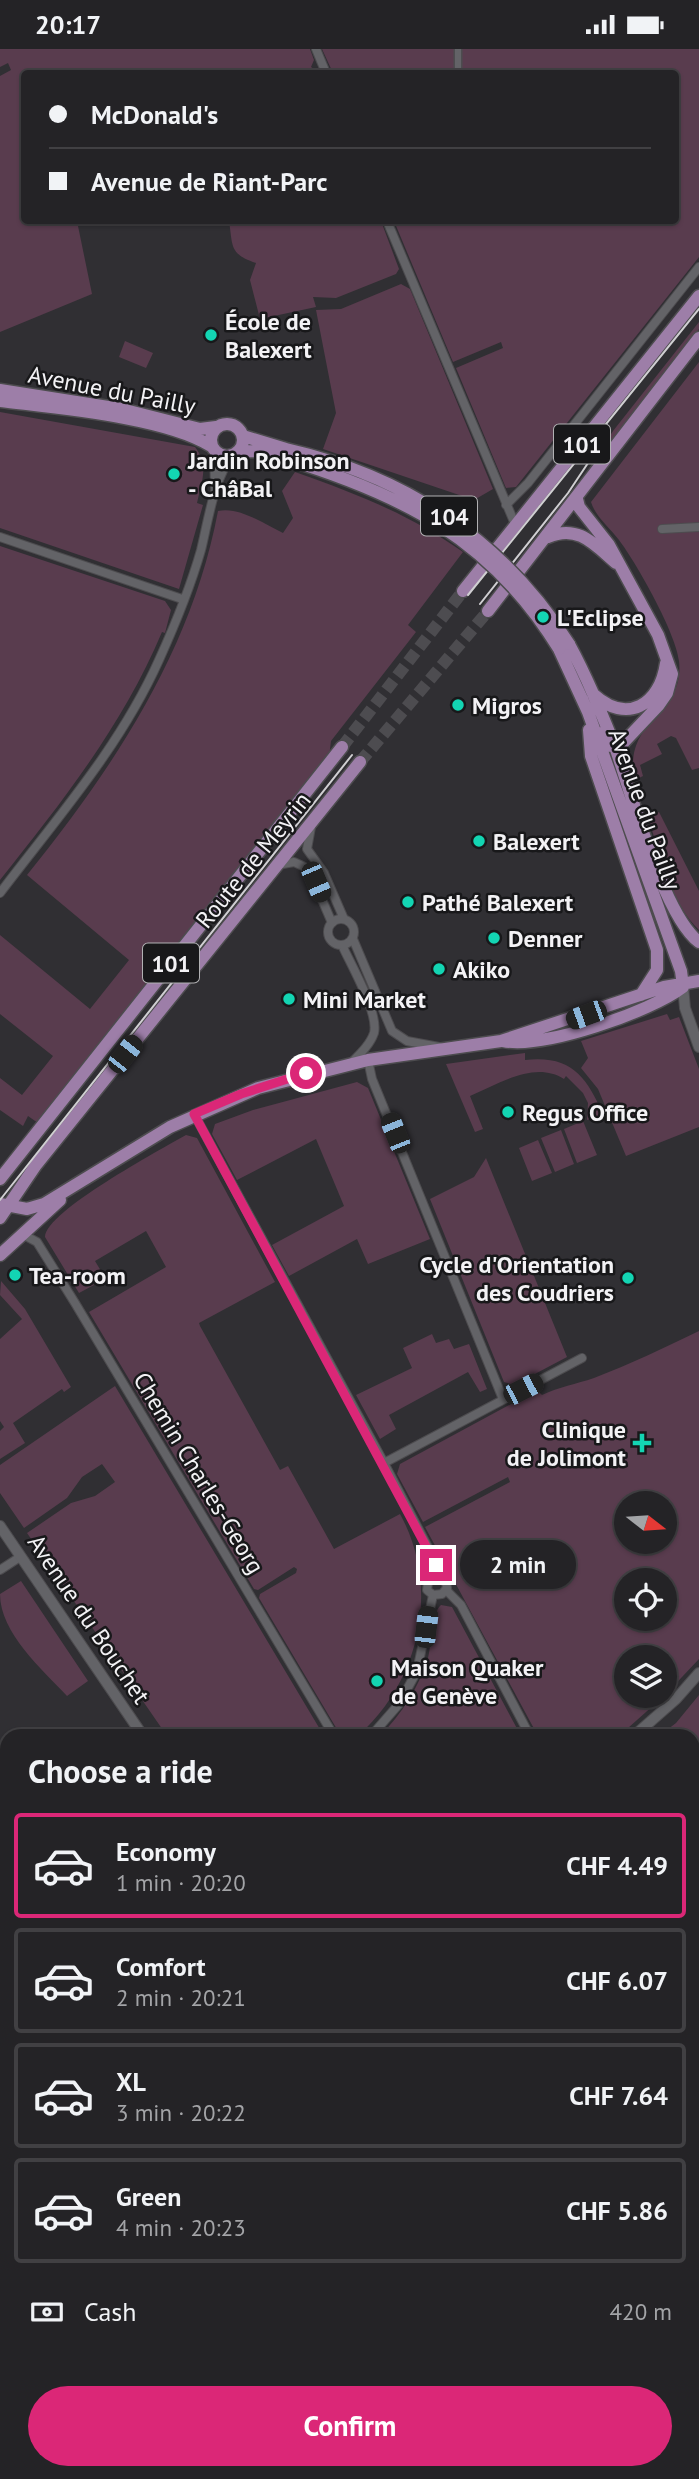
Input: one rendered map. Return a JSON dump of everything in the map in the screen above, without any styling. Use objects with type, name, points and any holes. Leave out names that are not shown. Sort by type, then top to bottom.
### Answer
[{"type":"main road","name":"101","points":[[463,591],[699,296]]},
{"type":"main road","name":"101","points":[[488,611],[548,537],[624,432],[699,338]]},
{"type":"main road","name":"Avenue du Pailly","points":[[0,390],[121,409],[200,429],[216,427]]},
{"type":"main road","name":"Avenue du Pailly","points":[[0,401],[138,422],[191,435],[212,448]]},
{"type":"main road","points":[[232,424],[243,436],[242,445],[235,454],[223,456],[212,448],[211,436],[216,427],[232,424]]},
{"type":"main road","name":"104","points":[[243,436],[284,453]]},
{"type":"main road","name":"104","points":[[235,454],[254,451],[284,453]]},
{"type":"main road","name":"Avenue du Pailly","points":[[284,453],[391,484],[464,527],[526,585],[564,647],[588,703],[679,964],[683,986]]},
{"type":"main road","points":[[577,499],[579,507],[609,545],[658,635],[672,674],[667,693],[624,741],[615,747],[607,744],[588,703]]},
{"type":"main road","points":[[548,537],[564,531],[580,534],[621,568]]},
{"type":"main road","points":[[588,703],[619,709],[641,706],[657,691],[666,656]]},
{"type":"main road","name":"Avenue du Pailly","points":[[588,703],[615,747],[671,905],[687,932],[699,942]]},
{"type":"main road","name":"104","points":[[588,703],[591,756],[657,950],[657,970],[641,995]]},
{"type":"main road","name":"Route de Meyrin","points":[[0,1179],[342,747]]},
{"type":"main road","name":"Route de Meyrin","points":[[3,1209],[274,866],[360,762]]},
{"type":"main road","points":[[3,1209],[34,1208],[67,1192],[129,1150],[194,1114],[282,1080],[368,1060],[501,1041],[664,987],[683,986],[699,981]]},
{"type":"main road","points":[[501,1041],[527,1044],[562,1037],[668,999],[683,986]]},
{"type":"main road","points":[[0,1255],[67,1192]]},
{"type":"street","points":[[316,49],[325,70]]},
{"type":"street","points":[[458,49],[458,70]]},
{"type":"street","points":[[388,224],[515,524]]},
{"type":"street","points":[[506,505],[528,483],[699,267]]},
{"type":"street","points":[[212,448],[215,495]]},
{"type":"street","points":[[0,893],[96,770],[158,662],[195,569],[215,495],[235,454]]},
{"type":"street","points":[[662,529],[699,527]]},
{"type":"street","points":[[0,537],[182,599]]},
{"type":"street","points":[[312,821],[307,846],[327,878],[344,919],[354,928],[353,939],[390,1028],[407,1041],[445,1048]]},
{"type":"street","points":[[274,866],[294,862],[309,869],[332,923],[329,937],[342,945],[353,939]]},
{"type":"street","points":[[332,923],[344,919]]},
{"type":"street","points":[[342,945],[374,1024],[372,1038],[350,1064]]},
{"type":"street","points":[[683,986],[685,1008],[699,1047]]},
{"type":"street","points":[[368,1060],[372,1079],[503,1399]]},
{"type":"street","points":[[194,1114],[384,1464],[431,1553],[438,1574],[447,1581],[446,1590],[439,1595],[433,1595],[426,1590],[425,1582],[429,1576],[438,1574]]},
{"type":"street","name":"Chemin Charles-Georg","points":[[24,1235],[37,1242],[75,1303],[330,1729]]},
{"type":"street","points":[[384,1464],[582,1358]]},
{"type":"street","name":"Avenue du Bouchet","points":[[0,1527],[138,1729]]},
{"type":"street","points":[[0,1570],[20,1557]]},
{"type":"street","points":[[446,1590],[461,1605],[526,1729]]},
{"type":"street","points":[[377,1729],[399,1705],[417,1671],[433,1595]]},
{"type":"street","points":[[642,1729],[676,1699],[699,1673]]},
{"type":"shaded area","points":[[0,49],[310,49],[314,60],[311,67],[316,70],[21,70],[21,224],[84,224],[78,226],[92,294],[0,332],[0,76],[11,70],[8,63],[0,67]]},
{"type":"shaded area","points":[[322,49],[699,49],[699,257],[516,487],[506,488],[456,368],[503,348],[501,342],[453,362],[395,224],[679,224],[679,70],[332,70]]},
{"type":"shaded area","points":[[229,224],[382,224],[399,269],[396,274],[336,298],[313,297],[316,307],[260,319],[250,280],[256,263],[241,256],[232,243]]},
{"type":"shaded area","points":[[401,284],[410,289],[493,489],[474,500],[323,449],[336,413],[316,310],[341,309]]},
{"type":"shaded area","points":[[699,322],[699,329],[615,436],[579,489],[577,487],[613,431]]},
{"type":"shaded area","points":[[125,341],[153,353],[146,368],[119,357]]},
{"type":"shaded area","points":[[699,362],[699,768],[692,770],[676,738],[671,736],[657,744],[662,754],[640,765],[643,776],[635,780],[633,759],[637,743],[673,695],[678,680],[679,661],[671,634],[645,581],[591,502]]},
{"type":"shaded area","points":[[0,412],[195,447],[203,467],[197,503],[203,505],[179,589],[0,528]]},
{"type":"shaded area","points":[[295,472],[382,506],[463,552],[408,625],[416,632],[331,741],[329,757],[38,1123],[28,1116],[23,1126],[0,1110],[0,1078],[22,1095],[53,1056],[0,1014],[0,935],[90,1009],[129,960],[27,875],[90,792],[145,705],[169,659],[189,611],[206,562],[218,511],[243,513],[283,533],[293,518],[282,491]]},
{"type":"shaded area","points":[[0,546],[165,601],[171,610],[165,633],[162,632],[110,731],[68,792],[0,880]]},
{"type":"shaded area","points":[[659,812],[699,891],[699,930],[681,906],[662,863],[648,818]]},
{"type":"shaded area","points":[[667,1014],[670,1020],[679,1017],[699,1069],[699,1127],[626,1156],[598,1089],[581,1068],[588,1058],[581,1041]]},
{"type":"shaded area","points":[[525,1053],[525,1060],[554,1061],[575,1071],[590,1089],[603,1114],[587,1120],[588,1103],[583,1093],[566,1076],[564,1079],[553,1074],[529,1073],[504,1080],[470,1096],[483,1129],[475,1132],[446,1064]]},
{"type":"shaded area","points":[[357,1082],[368,1088],[430,1239],[368,1264],[357,1239],[289,1276],[272,1245],[344,1206],[316,1139],[237,1180],[212,1134],[215,1124],[253,1110]]},
{"type":"shaded area","points":[[583,1121],[597,1155],[577,1163],[564,1129]]},
{"type":"shaded area","points":[[561,1130],[574,1164],[555,1172],[541,1138]]},
{"type":"shaded area","points":[[186,1135],[197,1138],[275,1282],[199,1323],[200,1326],[280,1470],[288,1466],[334,1549],[400,1514],[413,1543],[421,1602],[418,1632],[396,1689],[365,1729],[337,1729],[259,1598],[260,1594],[296,1573],[297,1569],[294,1567],[258,1590],[254,1589],[89,1312],[166,1267],[146,1231],[95,1261],[101,1271],[89,1277],[94,1285],[79,1293],[45,1237],[50,1226],[64,1212],[130,1167]]},
{"type":"shaded area","points":[[538,1140],[552,1173],[532,1181],[519,1148]]},
{"type":"shaded area","points":[[486,1158],[567,1357],[514,1385],[504,1382],[430,1199],[474,1177]]},
{"type":"shaded area","points":[[1,1281],[25,1309],[71,1387],[64,1392],[62,1389],[13,1423],[25,1443],[0,1459],[0,1431],[4,1427],[0,1421],[0,1339],[22,1319],[0,1295]]},
{"type":"shaded area","points":[[699,1331],[699,1659],[677,1682],[677,1645],[614,1645],[614,1708],[650,1708],[627,1729],[534,1729],[425,1527],[510,1482],[508,1477],[423,1522],[397,1474],[400,1464],[537,1390],[542,1395],[594,1378]]},
{"type":"shaded area","points":[[432,1334],[436,1343],[449,1339],[454,1349],[469,1344],[487,1389],[480,1392],[468,1372],[389,1415],[396,1429],[380,1439],[356,1395],[412,1368],[403,1348]]},
{"type":"shaded area","points":[[115,1386],[320,1729],[162,1729],[27,1533],[71,1503],[95,1496],[115,1482],[102,1464],[82,1477],[67,1498],[24,1528],[0,1493],[0,1465]]},
{"type":"shaded area","points":[[21,1581],[88,1681],[67,1696],[24,1649],[7,1623],[0,1594]]},
{"type":"shaded area","points":[[441,1605],[452,1607],[517,1729],[386,1729],[402,1710],[420,1679],[428,1658],[437,1610]]},
{"type":"shaded area","points":[[699,1695],[699,1729],[668,1729]]},
{"type":"tunnel","points":[[342,747],[463,591]]},
{"type":"tunnel","points":[[360,762],[488,611]]},
{"type":"tram line","points":[[468,595],[699,309]]},
{"type":"tram line","points":[[480,604],[568,493],[596,451]]},
{"type":"tram line","points":[[0,1200],[352,755]]},
{"type":"place","name":"École de Balexert","points":[[211,335]]},
{"type":"place","name":"Jardin Robinson - ChâBal","points":[[174,474]]},
{"type":"place","name":"L'Eclipse","points":[[543,617]]},
{"type":"place","name":"Migros","points":[[458,705]]},
{"type":"place","name":"Balexert","points":[[479,841]]},
{"type":"place","name":"Pathé Balexert","points":[[408,902]]},
{"type":"place","name":"Denner","points":[[494,938]]},
{"type":"place","name":"Akiko","points":[[439,969]]},
{"type":"place","name":"Mini Market","points":[[289,999]]},
{"type":"place","name":"Regus Office","points":[[508,1112]]},
{"type":"place","name":"Tea-room","points":[[15,1275]]},
{"type":"place","name":"Cycle d'Orientation des Coudriers","points":[[628,1278]]},
{"type":"place","name":"Clinique de Jolimont","points":[[642,1443]]},
{"type":"place","name":"Maison Quaker de Genève","points":[[377,1681]]},
{"type":"route","points":[[306,1073],[241,1094],[194,1114],[436,1565]]}]
